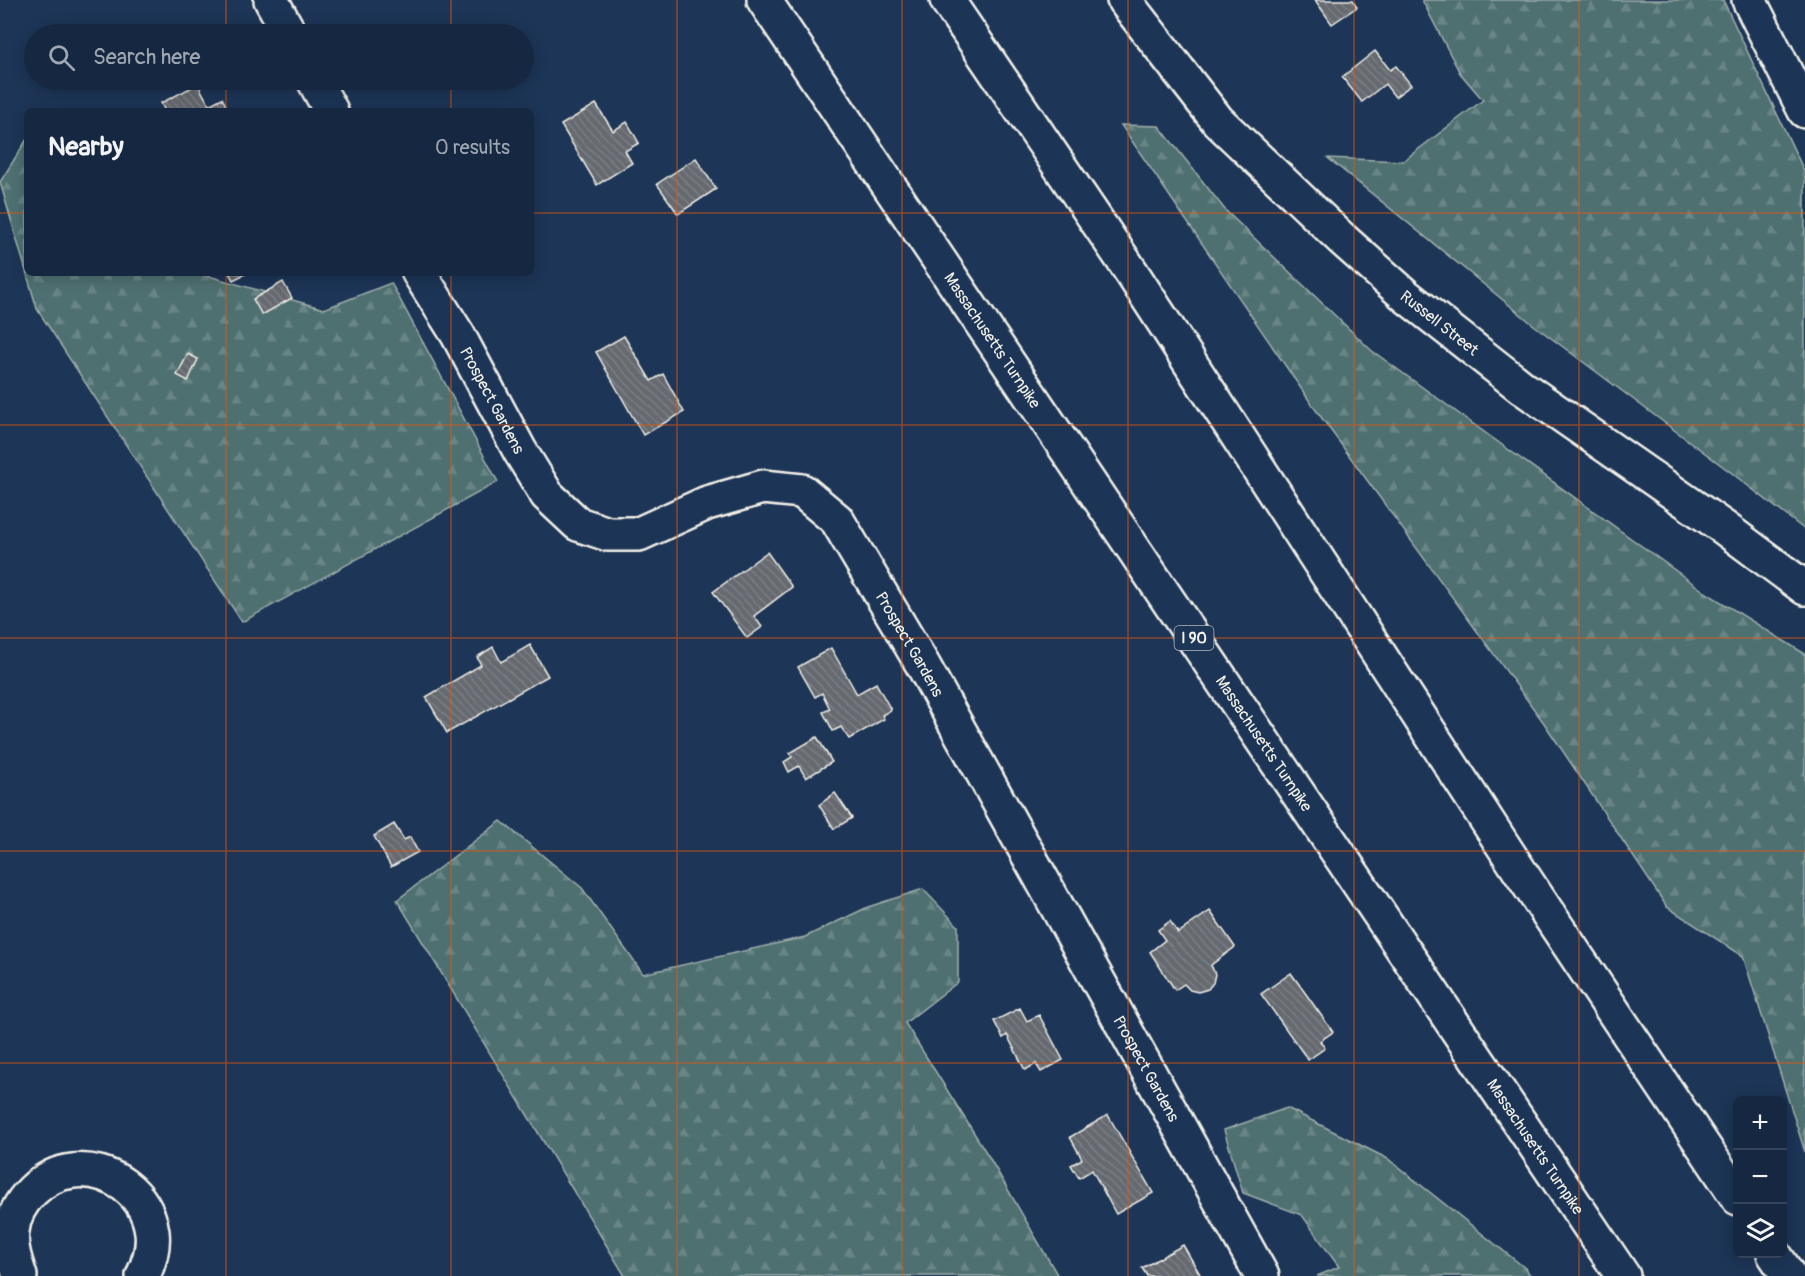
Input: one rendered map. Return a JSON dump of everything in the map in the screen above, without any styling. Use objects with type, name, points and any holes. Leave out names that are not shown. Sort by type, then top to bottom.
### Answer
[{"type":"main road","points":[[271,0],[284,24]]},
{"type":"main road","name":"Massachusetts Turnpike","points":[[764,0],[1623,1276]]},
{"type":"main road","points":[[947,0],[1130,270],[1517,867],[1733,1192]]},
{"type":"main road","name":"Russell Street","points":[[1124,0],[1218,121],[1342,239],[1406,296],[1523,388],[1723,527],[1805,588]]},
{"type":"main road","points":[[1749,0],[1805,111]]},
{"type":"main road","points":[[319,90],[329,108]]},
{"type":"main road","name":"Prospect Gardens","points":[[421,276],[458,335],[520,451],[547,495],[578,524],[608,534],[639,534],[707,503],[763,487],[802,491],[837,520],[930,677],[1262,1276]]},
{"type":"main road","points":[[11,1261],[12,1230],[19,1209],[32,1191],[50,1178],[61,1174],[71,1171],[94,1171],[115,1179],[133,1192],[146,1210],[152,1240],[151,1256],[143,1276]]},
{"type":"main road","points":[[1777,1258],[1789,1276]]},
{"type":"green space","points":[[1422,0],[1723,0],[1805,173],[1805,530],[1535,326],[1328,158],[1403,161],[1483,100],[1460,73]]},
{"type":"green space","points":[[1121,125],[1159,126],[1226,211],[1371,350],[1705,592],[1805,654],[1805,1152],[1743,956],[1667,907],[1544,723],[1313,406]]},
{"type":"green space","points":[[24,144],[24,264],[0,182]]},
{"type":"green space","points":[[27,276],[208,276],[324,309],[391,283],[498,482],[242,622],[37,309]]},
{"type":"green space","points":[[501,821],[582,888],[643,974],[805,937],[868,907],[923,889],[958,926],[958,982],[905,1023],[989,1157],[1058,1276],[625,1276],[397,900]]},
{"type":"green space","points":[[1287,1108],[1388,1159],[1525,1268],[1531,1276],[1317,1276],[1339,1267],[1302,1215],[1243,1193],[1224,1130]]},
{"type":"building","points":[[1315,0],[1353,0],[1357,7],[1332,24]]},
{"type":"building","points":[[1375,51],[1390,70],[1396,66],[1411,85],[1395,97],[1385,84],[1362,102],[1342,77]]},
{"type":"building","points":[[186,90],[201,90],[209,105],[222,98],[227,108],[164,108],[161,103]]},
{"type":"building","points":[[596,104],[613,131],[627,122],[639,143],[625,151],[632,163],[597,185],[561,125]]},
{"type":"building","points":[[696,158],[716,189],[678,214],[657,184]]},
{"type":"building","points":[[283,282],[292,298],[262,315],[253,299]]},
{"type":"building","points":[[624,336],[651,381],[663,374],[684,412],[643,435],[596,352]]},
{"type":"building","points":[[188,354],[198,359],[188,381],[177,375]]},
{"type":"building","points":[[767,552],[792,587],[754,616],[762,627],[747,638],[713,592]]},
{"type":"building","points":[[530,645],[548,676],[447,733],[426,697],[481,665],[477,657],[493,647],[501,662]]},
{"type":"building","points":[[831,648],[857,694],[876,683],[891,710],[882,715],[884,719],[849,739],[841,727],[833,731],[823,712],[830,709],[822,693],[815,697],[798,667]]},
{"type":"building","points":[[817,737],[832,762],[806,778],[799,766],[789,772],[784,762],[792,757],[790,753]]},
{"type":"building","points":[[835,793],[852,818],[834,829],[819,805]]},
{"type":"building","points":[[394,824],[404,840],[410,837],[418,852],[391,867],[374,836]]},
{"type":"building","points":[[1210,911],[1235,947],[1211,965],[1215,974],[1213,983],[1208,989],[1198,992],[1190,990],[1184,984],[1175,990],[1150,952],[1165,940],[1158,930],[1170,921],[1178,933]]},
{"type":"building","points":[[1291,973],[1333,1032],[1320,1041],[1325,1048],[1308,1060],[1261,994]]},
{"type":"building","points":[[1020,1008],[1027,1021],[1039,1015],[1063,1060],[1041,1072],[1036,1064],[1025,1070],[1007,1035],[1003,1038],[994,1021]]},
{"type":"building","points":[[1108,1115],[1153,1193],[1116,1214],[1092,1170],[1079,1178],[1071,1165],[1082,1159],[1070,1137]]},
{"type":"building","points":[[1183,1245],[1201,1276],[1147,1276],[1142,1268]]}]
